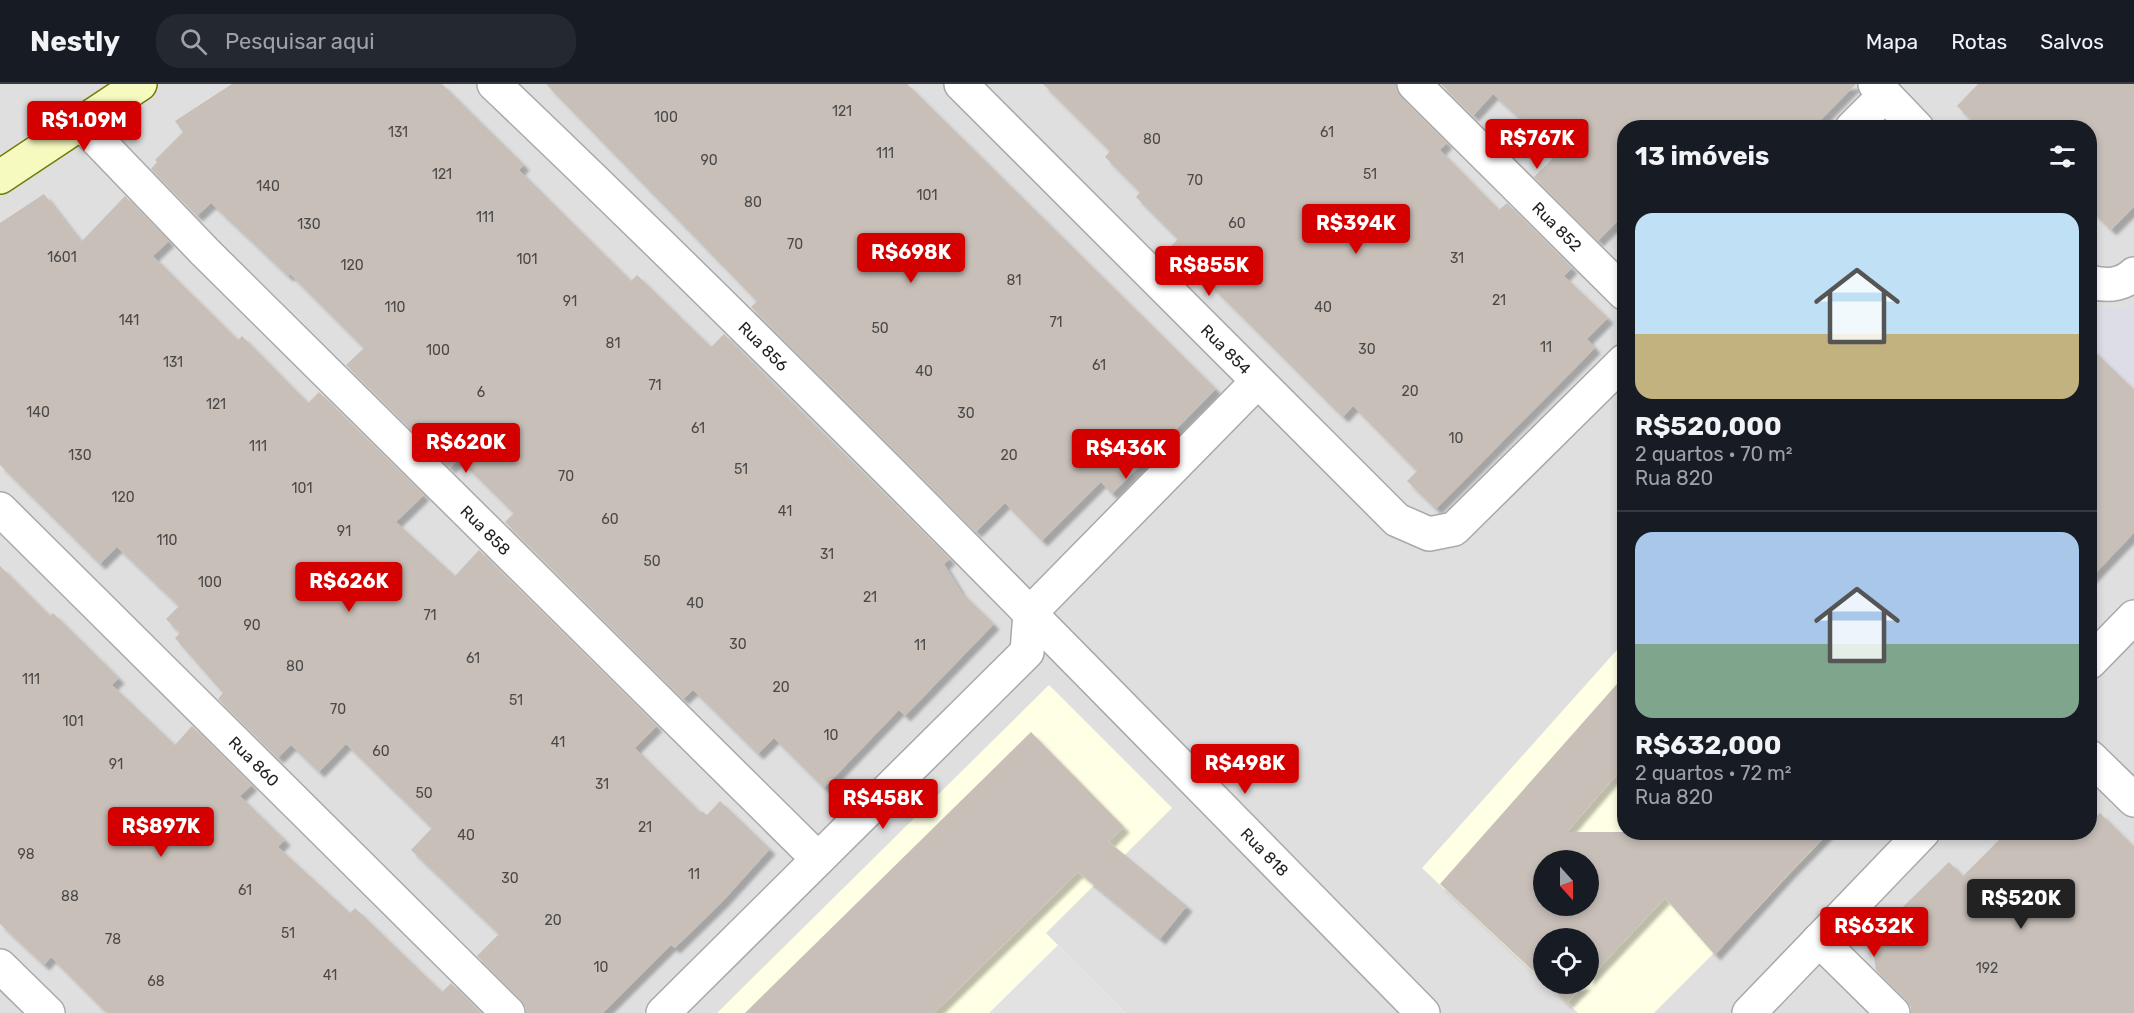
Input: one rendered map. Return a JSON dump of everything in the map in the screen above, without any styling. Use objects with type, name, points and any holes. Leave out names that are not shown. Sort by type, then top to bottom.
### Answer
[{"type":"street","points":[[0,177],[140,84]]},
{"type":"street","name":"Rua 856","points":[[494,84],[667,249],[1030,613]]},
{"type":"street","name":"Rua 854","points":[[961,84],[1397,520],[1429,534],[1454,529],[1617,368]]},
{"type":"street","name":"Rua 852","points":[[1414,84],[1617,286]]},
{"type":"street","points":[[1858,120],[1880,89],[1909,120]]},
{"type":"street","name":"Rua 858","points":[[81,123],[205,252],[818,859]]},
{"type":"street","points":[[2097,284],[2106,286],[2127,280],[2134,274]]},
{"type":"street","points":[[663,1013],[1027,652],[1030,613],[1257,382]]},
{"type":"street","name":"Rua 860","points":[[0,510],[508,1013]]},
{"type":"street","name":"Rua 818","points":[[1030,613],[1423,1013]]},
{"type":"street","points":[[2097,655],[2134,617]]},
{"type":"street","points":[[2097,764],[2134,800]]},
{"type":"street","points":[[1749,1013],[1915,840]]},
{"type":"street","points":[[1820,940],[1893,1013]]},
{"type":"street","points":[[0,966],[48,1013]]},
{"type":"shaded area","points":[[0,84],[2134,84],[2134,1013],[0,1013]]},
{"type":"shaded area","points":[[2134,305],[2134,388],[2097,351],[2097,307],[2121,309]]},
{"type":"shaded area","points":[[1617,650],[1617,840],[1822,840],[1749,918],[1654,1013],[1578,1013],[1557,994],[1599,994],[1599,928],[1533,928],[1533,973],[1422,868]]},
{"type":"shaded area","points":[[1049,685],[1172,808],[1046,933],[1125,1013],[717,1013]]},
{"type":"shaded area","points":[[1058,945],[1125,1013],[989,1013]]},
{"type":"building","points":[[232,84],[442,84],[524,165],[519,170],[631,281],[637,275],[711,347],[724,334],[950,559],[944,564],[961,592],[994,624],[905,716],[899,710],[824,788],[774,738],[758,754],[693,690],[683,699],[505,522],[514,513],[459,459],[450,468],[346,365],[364,348],[290,274],[288,276],[211,203],[197,216],[151,169],[157,162],[155,160],[183,132],[175,121]]},
{"type":"building","points":[[546,84],[907,84],[1216,389],[1112,494],[1101,482],[1042,541],[1005,503],[976,532],[751,307],[757,301]]},
{"type":"building","points":[[1043,84],[1396,84],[1401,97],[1447,143],[1440,150],[1499,210],[1507,203],[1572,268],[1564,276],[1608,318],[1587,339],[1595,348],[1436,509],[1407,481],[1417,471],[1353,406],[1343,417],[1171,246],[1178,239],[1136,197],[1140,192],[1105,157],[1110,151]]},
{"type":"building","points":[[1441,84],[1856,84],[1821,120],[1617,120],[1617,222],[1598,241],[1534,177],[1558,153],[1493,94],[1473,116]]},
{"type":"building","points":[[1978,84],[2134,84],[2134,207],[2111,230],[2097,216],[2097,120],[1971,120],[1957,106]]},
{"type":"building","points":[[44,194],[81,242],[125,196],[169,241],[153,256],[238,340],[242,336],[308,403],[319,392],[424,495],[396,522],[455,576],[479,550],[657,726],[635,748],[701,813],[702,811],[707,815],[720,801],[770,849],[723,901],[675,948],[671,945],[603,1013],[526,1013],[521,1000],[477,956],[499,934],[411,850],[432,828],[346,744],[319,772],[291,745],[278,758],[218,699],[223,693],[175,638],[180,633],[166,619],[179,606],[117,547],[100,564],[0,465],[0,223]]},
{"type":"building","points":[[2097,354],[2134,390],[2134,533],[2097,572]]},
{"type":"building","points":[[0,566],[50,616],[53,613],[119,678],[112,685],[175,745],[192,726],[252,785],[240,796],[285,840],[278,847],[350,913],[355,908],[442,992],[451,983],[481,1013],[107,1013],[51,957],[44,965],[0,924]]},
{"type":"building","points":[[1617,684],[1617,774],[1567,832],[1617,832],[1617,840],[1821,840],[1715,955],[1665,898],[1599,968],[1599,928],[1533,928],[1533,971],[1440,884]]},
{"type":"building","points":[[1031,732],[1124,827],[1109,842],[1187,906],[1160,939],[1078,872],[934,1013],[745,1013]]},
{"type":"building","points":[[2100,813],[2134,847],[2134,1013],[1911,1013],[1911,1007],[1906,1000],[1876,970],[1871,938],[1949,862],[1963,876],[1999,840],[2097,840],[2097,816]]},
{"type":"building","points":[[1558,994],[1576,994],[1567,1003]]}]
